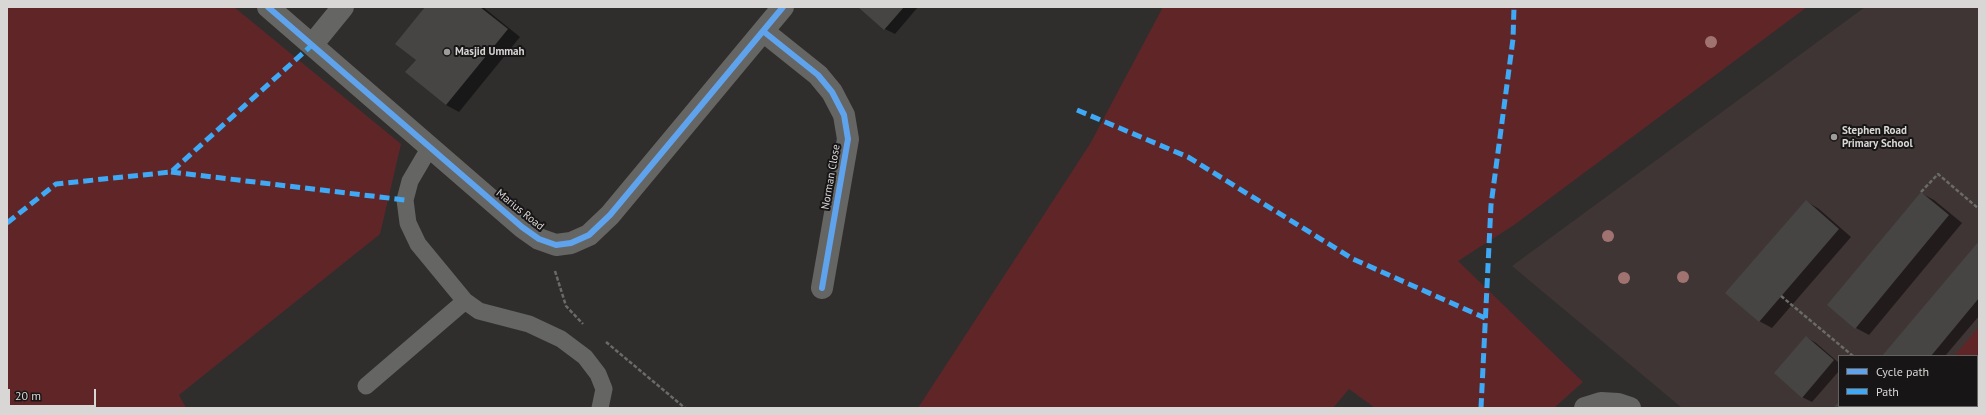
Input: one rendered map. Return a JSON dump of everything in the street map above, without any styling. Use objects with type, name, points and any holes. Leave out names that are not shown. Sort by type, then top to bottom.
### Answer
[{"type":"street","name":"Marius Road","points":[[268,7],[522,227],[539,239],[556,245]]},
{"type":"street","points":[[312,45],[343,7]]},
{"type":"street","points":[[556,245],[571,243],[590,235],[610,215],[783,7]]},
{"type":"street","name":"Norman Close","points":[[763,31],[818,75],[832,92],[844,115],[848,139],[822,288]]},
{"type":"street","points":[[1585,408],[1601,403],[1618,404],[1630,408]]},
{"type":"lane","points":[[430,147],[410,180],[405,200],[408,223],[418,244],[465,301],[479,310],[529,324],[561,339],[585,357],[598,374],[604,389],[600,408]]},
{"type":"lane","points":[[366,386],[465,301]]},
{"type":"path","points":[[1921,192],[1938,174],[1979,209]]},
{"type":"path","points":[[556,245],[555,273],[566,306],[584,325]]},
{"type":"path","points":[[1781,296],[1852,355]]},
{"type":"path","points":[[602,339],[686,408]]},
{"type":"shaded area","points":[[7,7],[234,7],[401,144],[380,234],[179,395],[186,408],[7,408]]},
{"type":"shaded area","points":[[1163,7],[1807,7],[1514,225],[1458,261],[1583,382],[1554,408],[1375,408],[1349,389],[1333,408],[918,408],[1090,144]]},
{"type":"shaded area","name":"Stephen Road Primary School","points":[[1865,7],[1979,7],[1979,408],[1682,408],[1512,266]]},
{"type":"shaded area","points":[[1979,327],[1979,408],[1933,407],[1978,407],[1978,355],[1955,355]]},
{"type":"building","name":"Masjid Ummah","points":[[425,7],[480,7],[508,29],[446,105],[405,72],[416,60],[395,44]]},
{"type":"building","points":[[858,7],[904,7],[884,30]]},
{"type":"building","points":[[1921,192],[1949,215],[1855,329],[1827,305]]},
{"type":"building","points":[[1806,200],[1839,229],[1759,322],[1725,293]]},
{"type":"building","points":[[1979,241],[1979,298],[1932,355],[1883,355]]},
{"type":"building","points":[[1806,336],[1834,360],[1802,398],[1774,373]]},
{"type":"building","points":[[1838,403],[1838,407],[1882,407],[1882,408],[1833,408]]},
{"type":"marked path","points":[[1481,408],[1491,205],[1513,39],[1514,7]]},
{"type":"marked path","points":[[7,223],[56,184],[171,172],[312,45]]},
{"type":"marked path","points":[[1077,110],[1188,157],[1353,259],[1485,318]]},
{"type":"marked path","points":[[171,172],[405,200]]},
{"type":"cycle path","points":[[268,7],[522,227],[539,239],[556,245],[571,243],[589,235],[610,215],[783,7]]},
{"type":"cycle path","points":[[763,31],[818,75],[832,92],[844,115],[848,139],[822,288]]},
{"type":"place","name":"Masjid Ummah","points":[[447,52]]},
{"type":"place","name":"Stephen Road Primary School","points":[[1834,137]]}]
